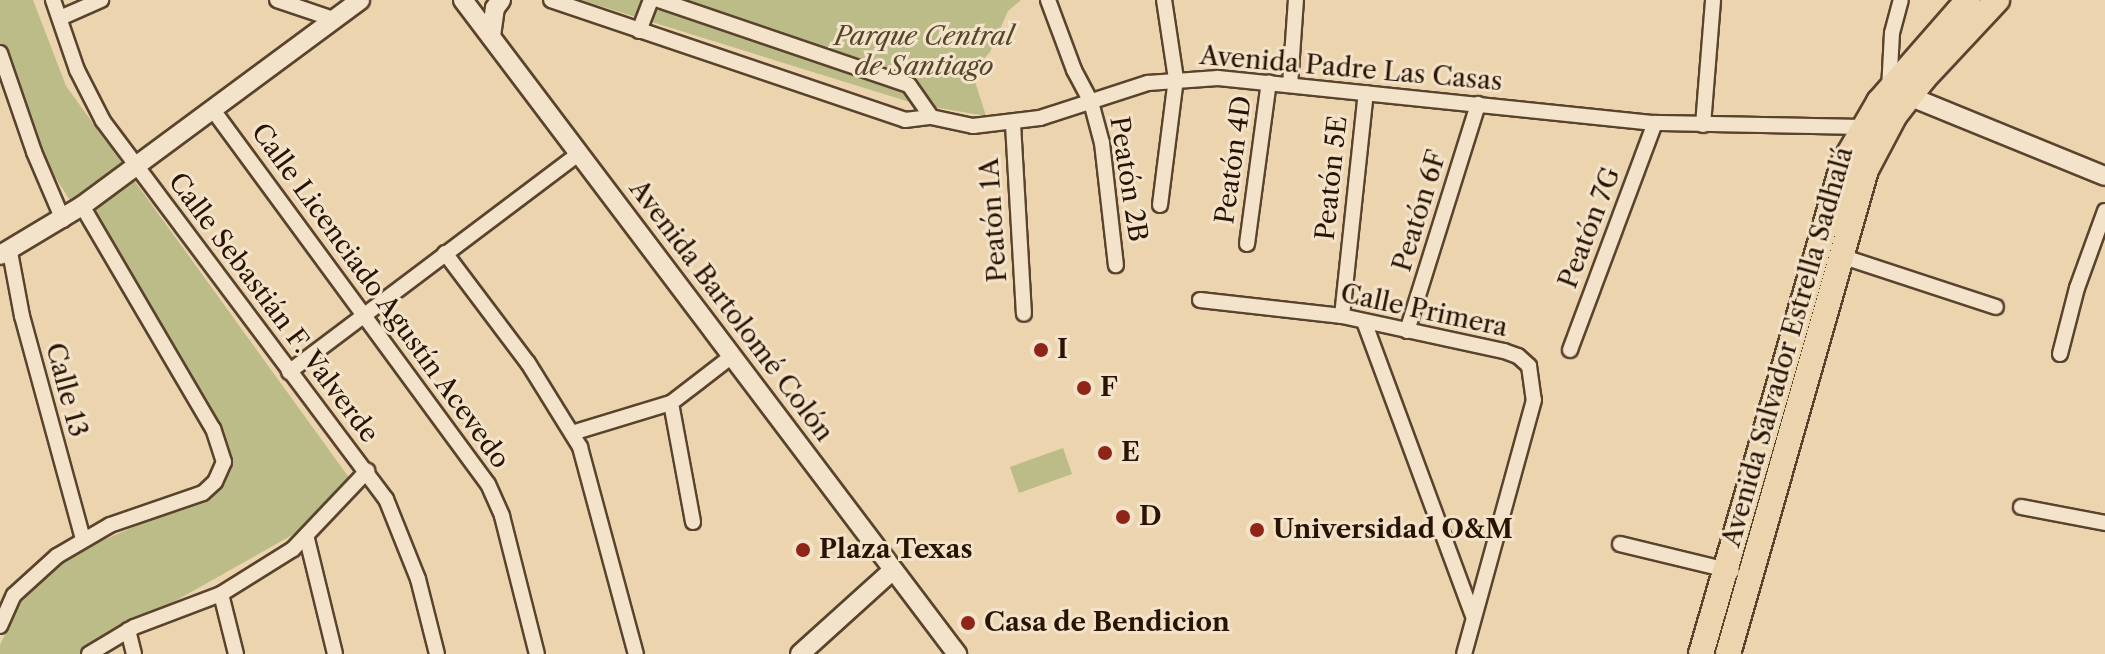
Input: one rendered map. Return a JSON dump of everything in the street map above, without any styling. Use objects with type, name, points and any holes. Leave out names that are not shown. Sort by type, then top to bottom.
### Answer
[{"type":"highway","name":"Avenida Salvador Estrella Sadhalá","points":[[1701,654],[1843,164],[1968,0]]},
{"type":"highway","name":"Avenida Salvador Estrella Sadhalá","points":[[1899,93],[1997,0]]},
{"type":"highway","name":"Avenida Salvador Estrella Sadhalá","points":[[1728,654],[1866,170],[1874,127]]},
{"type":"main road","points":[[5,253],[63,220],[360,0]]},
{"type":"main road","name":"Avenida Bartolomé Colón","points":[[463,0],[957,654]]},
{"type":"main road","points":[[491,36],[495,8],[501,0]]},
{"type":"main road","points":[[1899,93],[2105,176]]},
{"type":"main road","points":[[800,654],[892,571]]},
{"type":"street","name":"Calle Sebastián F. Valverde","points":[[53,0],[77,70],[103,121],[289,372],[367,471],[401,529],[437,654]]},
{"type":"street","points":[[60,18],[101,0]]},
{"type":"street","points":[[277,0],[336,20]]},
{"type":"street","name":"Avenida Padre Las Casas","points":[[551,0],[905,120],[931,117],[973,126],[1013,124],[1148,83],[1176,79],[1269,82],[1655,123],[1874,127]]},
{"type":"street","points":[[639,31],[651,0]]},
{"type":"street","points":[[659,0],[909,85],[931,117]]},
{"type":"street","name":"Peatón 2B","points":[[1048,0],[1074,70],[1091,102],[1108,174],[1116,265]]},
{"type":"street","points":[[1160,205],[1176,79],[1164,0]]},
{"type":"street","points":[[1290,85],[1296,0]]},
{"type":"street","points":[[1703,125],[1713,0]]},
{"type":"street","points":[[1899,93],[1892,33],[1901,0]]},
{"type":"street","points":[[0,53],[34,152],[63,220]]},
{"type":"street","name":"Peatón 4D","points":[[1247,244],[1269,82]]},
{"type":"street","name":"Peatón 5E","points":[[1342,316],[1366,93]]},
{"type":"street","name":"Peatón 6F","points":[[1407,331],[1478,104]]},
{"type":"street","name":"Calle Licenciado Agustín Acevedo","points":[[213,110],[479,469],[496,499],[537,654]]},
{"type":"street","name":"Peatón 7G","points":[[1570,350],[1655,123]]},
{"type":"street","name":"Peatón 1A","points":[[1013,124],[1024,314]]},
{"type":"street","points":[[289,372],[580,153]]},
{"type":"street","points":[[0,625],[6,607],[27,580],[83,539],[110,525],[203,493],[215,482],[224,462],[213,429],[82,206]]},
{"type":"street","points":[[2060,354],[2081,276],[2105,211]]},
{"type":"street","name":"Calle 13","points":[[5,253],[83,539]]},
{"type":"street","points":[[445,253],[528,363],[572,433],[590,475],[636,654]]},
{"type":"street","points":[[1841,256],[1996,307]]},
{"type":"street","name":"Calle Primera","points":[[1200,300],[1342,316],[1365,324],[1518,356],[1529,366],[1534,382],[1534,400],[1464,654]]},
{"type":"street","points":[[1365,324],[1473,616]]},
{"type":"street","points":[[572,433],[671,403],[732,356]]},
{"type":"street","points":[[671,403],[693,522]]},
{"type":"street","points":[[89,654],[128,630],[221,594],[307,539],[367,471]]},
{"type":"street","points":[[2021,507],[2105,523]]},
{"type":"street","points":[[307,539],[335,654]]},
{"type":"street","points":[[1620,544],[1750,575]]},
{"type":"street","points":[[221,594],[236,654]]},
{"type":"street","points":[[128,630],[134,654]]},
{"type":"green space","points":[[0,0],[33,0],[66,86],[350,479],[294,534],[81,654],[0,654],[0,645],[35,570],[186,504],[216,482],[222,439],[50,169],[0,49]]},
{"type":"green space","name":"Parque Central de Santiago","points":[[581,0],[1021,0],[1008,11],[990,52],[972,72],[986,116],[916,104]]},
{"type":"green space","points":[[1063,448],[1072,474],[1019,493],[1010,467]]},
{"type":"place","name":"I","points":[[1041,350]]},
{"type":"place","name":"F","points":[[1084,388]]},
{"type":"place","name":"E","points":[[1105,453]]},
{"type":"place","name":"D","points":[[1123,517]]},
{"type":"place","name":"Universidad O&M","points":[[1257,530]]},
{"type":"place","name":"Plaza Texas","points":[[803,550]]},
{"type":"place","name":"Casa de Bendicion","points":[[968,623]]}]
